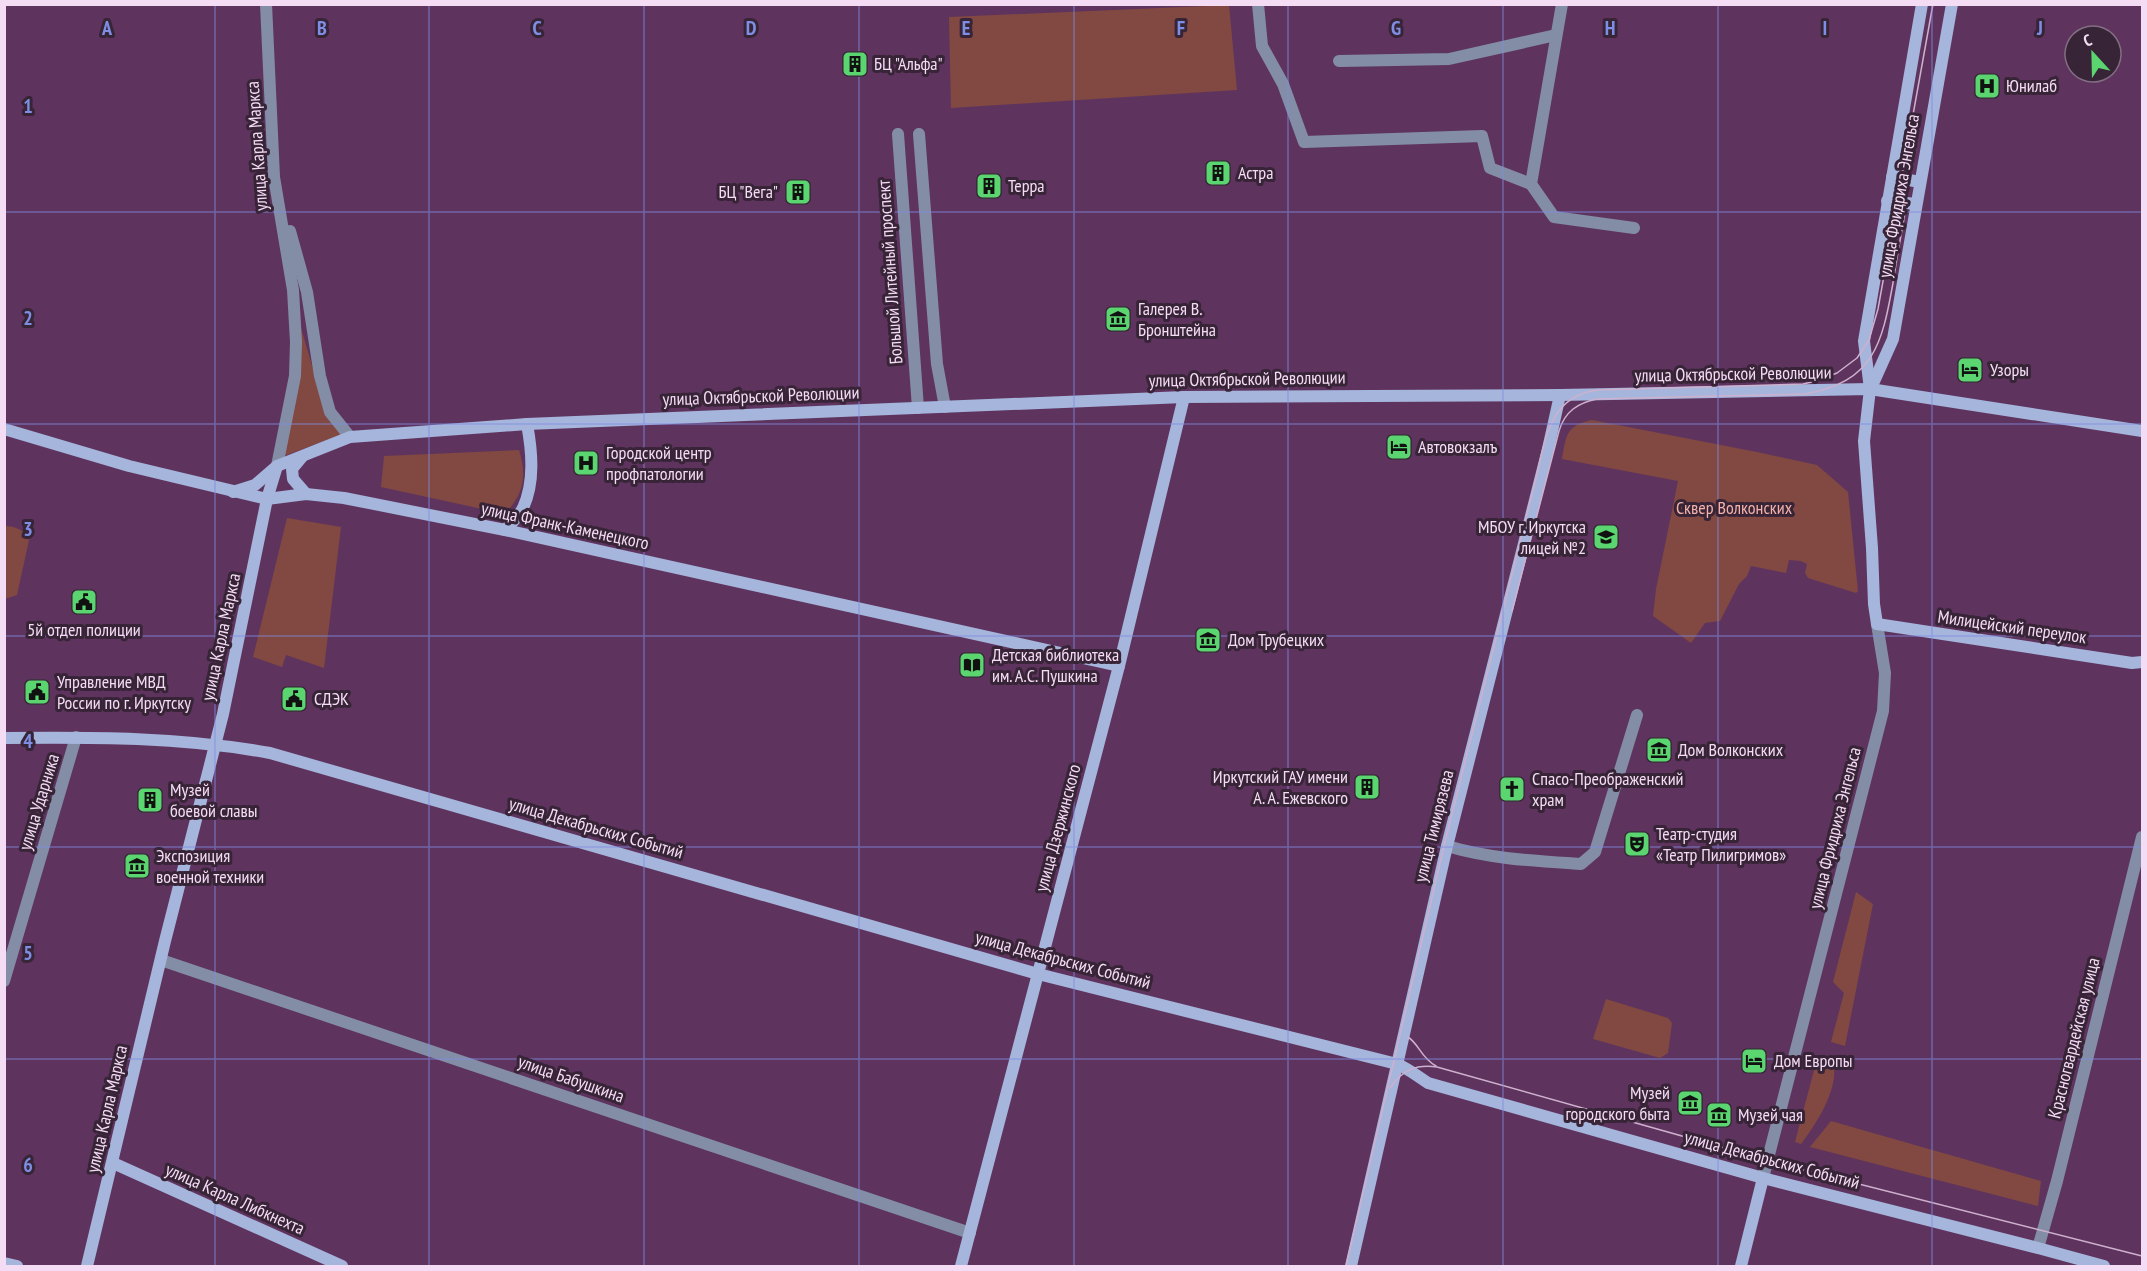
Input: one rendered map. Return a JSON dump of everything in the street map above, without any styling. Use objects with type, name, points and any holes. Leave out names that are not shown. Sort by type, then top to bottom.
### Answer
[{"type":"main road","name":"улица Фридриха Энгельса","points":[[1877,624],[1864,441],[1870,389],[1864,341],[1922,4]]},
{"type":"main road","name":"улица Фридриха Энгельса","points":[[1870,389],[1893,339],[1952,4]]},
{"type":"main road","points":[[1892,177],[1920,182]]},
{"type":"main road","points":[[1887,201],[1916,204]]},
{"type":"main road","name":"улица Октябрьской Революции","points":[[233,492],[255,485],[278,466],[350,437],[527,424],[1184,397],[1560,395],[1870,389],[2142,431]]},
{"type":"main road","name":"улица Тимирязева","points":[[1351,1266],[1447,846],[1560,395]]},
{"type":"main road","name":"улица Дзержинского","points":[[961,1266],[1119,666],[1184,397]]},
{"type":"main road","points":[[505,530],[523,510],[531,481],[532,447],[527,424]]},
{"type":"main road","name":"улица Франк-Каменецкого","points":[[4,429],[129,466],[233,492],[267,499],[306,494],[344,498],[505,530],[1119,666]]},
{"type":"main road","points":[[303,456],[292,469],[292,479],[306,494]]},
{"type":"main road","name":"улица Карла Маркса","points":[[87,1266],[216,744],[267,499],[278,466]]},
{"type":"main road","name":"Милицейский переулок","points":[[1877,624],[2120,661],[2142,662]]},
{"type":"main road","name":"улица Декабрьских Событий","points":[[4,738],[139,738],[216,744],[270,753],[1038,974],[1397,1064],[1409,1069],[1428,1083],[1764,1178],[2104,1266]]},
{"type":"main road","name":"улица Карла Либкнехта","points":[[113,1163],[342,1266]]},
{"type":"main road","name":"улица Фридриха Энгельса","points":[[1741,1266],[1764,1178]]},
{"type":"main road","points":[[4,1263],[17,1266]]},
{"type":"street","name":"улица Карла Маркса","points":[[266,4],[274,177],[293,290],[296,342],[294,383],[278,466]]},
{"type":"street","points":[[273,4],[282,191],[293,246],[308,292],[320,376],[330,412],[350,437]]},
{"type":"street","points":[[1258,4],[1262,46],[1283,84],[1304,142],[1482,136],[1490,168],[1531,184],[1554,217],[1634,228]]},
{"type":"street","points":[[1531,184],[1562,4]]},
{"type":"street","points":[[1339,61],[1449,59],[1556,35]]},
{"type":"street","name":"Большой Литейный проспект","points":[[898,134],[918,408]]},
{"type":"street","points":[[919,134],[937,364],[945,407]]},
{"type":"street","name":"улица Фридриха Энгельса","points":[[1764,1178],[1883,711],[1885,673],[1877,624]]},
{"type":"street","points":[[1447,846],[1469,854],[1496,858],[1581,864],[1595,852],[1637,715]]},
{"type":"street","name":"улица Ударника","points":[[4,981],[76,737]]},
{"type":"street","name":"Красногвардейская улица","points":[[2038,1248],[2057,1181],[2142,837]]},
{"type":"street","name":"улица Бабушкина","points":[[161,960],[970,1233]]},
{"type":"green space","points":[[1229,5],[1237,90],[951,108],[949,17]]},
{"type":"green space","points":[[301,328],[326,413],[343,434],[284,456]]},
{"type":"green space","name":"Сквер Волконских","points":[[1592,420],[1817,465],[1848,492],[1858,591],[1856,593],[1808,578],[1805,573],[1807,564],[1801,561],[1789,560],[1786,573],[1751,566],[1720,621],[1705,623],[1691,643],[1653,616],[1656,589],[1678,481],[1562,459],[1566,438],[1572,428]]},
{"type":"green space","points":[[519,450],[523,468],[522,484],[520,492],[505,514],[381,487],[384,456]]},
{"type":"green space","points":[[287,518],[341,527],[324,668],[286,655],[282,667],[253,657]]},
{"type":"green space","points":[[4,526],[19,529],[29,540],[17,595],[5,599]]},
{"type":"green space","points":[[1856,892],[1873,904],[1845,1046],[1831,1042],[1844,993],[1833,982]]},
{"type":"green space","points":[[1606,999],[1668,1018],[1672,1023],[1668,1053],[1660,1058],[1593,1039]]},
{"type":"green space","points":[[1817,1059],[1833,1062],[1833,1083],[1820,1116],[1801,1144],[1795,1142]]},
{"type":"green space","points":[[1831,1121],[2041,1181],[2038,1206],[1810,1147]]},
{"type":"tram line","points":[[1346,1266],[1444,846],[1550,425],[1567,402],[1580,394],[1597,390],[1803,384],[1837,373],[1857,358],[1869,340],[1878,309],[1933,4]]},
{"type":"tram line","points":[[1512,611],[1559,431],[1569,413],[1578,406],[1597,399],[1805,394],[1846,380],[1860,370],[1871,357],[1879,342],[1889,305],[1907,202]]},
{"type":"tram line","points":[[1408,1037],[1436,1066]]},
{"type":"tram line","points":[[1390,1088],[1399,1077],[1410,1070],[1422,1066],[1437,1067],[1792,1167],[2142,1256]]},
{"type":"place","name":"БЦ \"Альфа\"","points":[[855,64]]},
{"type":"place","name":"Юнилаб","points":[[1987,86]]},
{"type":"place","name":"Астра","points":[[1218,173]]},
{"type":"place","name":"Терра","points":[[989,186]]},
{"type":"place","name":"БЦ \"Вега\"","points":[[798,192]]},
{"type":"place","name":"Галерея В. Бронштейна","points":[[1118,319]]},
{"type":"place","name":"Узоры","points":[[1970,370]]},
{"type":"place","name":"Автовокзалъ","points":[[1399,447]]},
{"type":"place","name":"Городской центр профпатологии","points":[[586,463]]},
{"type":"place","name":"МБОУ г. Иркутска лицей №2","points":[[1606,537]]},
{"type":"place","name":"5й отдел полиции","points":[[84,602]]},
{"type":"place","name":"Дом Трубецких","points":[[1208,640]]},
{"type":"place","name":"Детская библиотека им. А.С. Пушкина","points":[[972,665]]},
{"type":"place","name":"Управление МВД России по г. Иркутску","points":[[37,692]]},
{"type":"place","name":"СДЭК","points":[[294,699]]},
{"type":"place","name":"Дом Волконских","points":[[1659,750]]},
{"type":"place","name":"Иркутский ГАУ имени А. А. Ежевского","points":[[1367,787]]},
{"type":"place","name":"Спасо-Преображенский храм","points":[[1512,789]]},
{"type":"place","name":"Музей боевой славы","points":[[150,800]]},
{"type":"place","name":"Театр-студия «Театр Пилигримов»","points":[[1637,844]]},
{"type":"place","name":"Экспозиция военной техники","points":[[137,866]]},
{"type":"place","name":"Дом Европы","points":[[1754,1061]]},
{"type":"place","name":"Музей городского быта","points":[[1690,1103]]},
{"type":"place","name":"Музей чая","points":[[1719,1115]]}]
